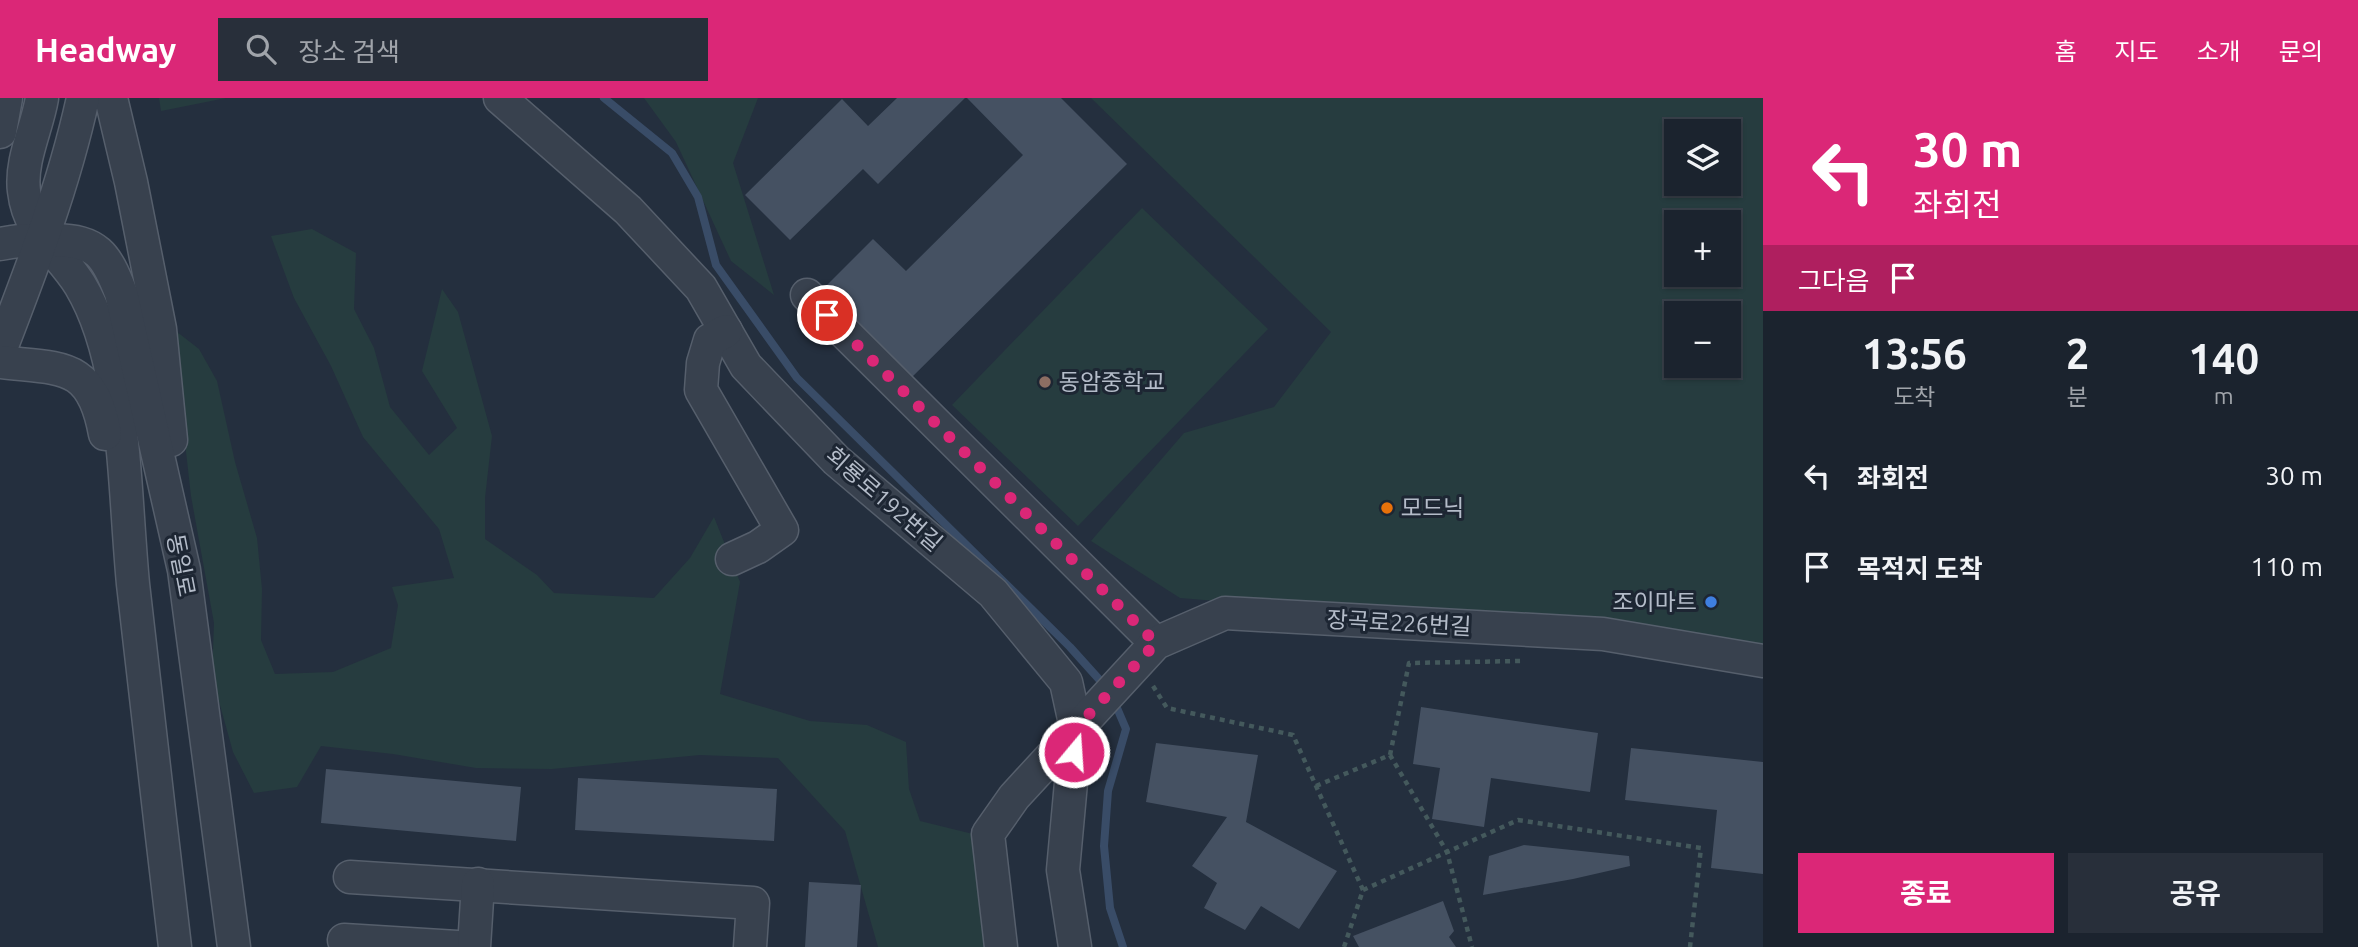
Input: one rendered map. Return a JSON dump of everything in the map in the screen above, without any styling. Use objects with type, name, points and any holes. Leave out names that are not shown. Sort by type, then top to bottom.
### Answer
[{"type":"street","points":[[0,132],[6,98]]},
{"type":"street","points":[[42,98],[23,188],[27,209],[42,239]]},
{"type":"street","points":[[0,351],[42,239],[67,161],[83,98]]},
{"type":"street","points":[[111,98],[134,194],[160,329],[184,570]]},
{"type":"street","name":"회룡로192번길","points":[[500,98],[628,210],[701,288],[746,366],[836,460],[993,593],[1066,682],[1081,723],[1063,870],[1075,947]]},
{"type":"street","name":"동일로","points":[[0,244],[22,239],[79,241],[96,250],[114,274],[121,293],[184,570],[234,947]]},
{"type":"street","name":"동일로","points":[[42,239],[72,274],[89,302],[114,386],[120,424],[133,583],[175,947]]},
{"type":"street","points":[[807,295],[1147,652]]},
{"type":"street","points":[[726,331],[710,340],[703,363],[701,390],[782,530],[758,547],[732,559]]},
{"type":"street","points":[[0,362],[68,370],[78,376],[93,395],[100,409],[133,583]]},
{"type":"street","name":"장곡로226번길","points":[[1081,723],[1147,652],[1225,613],[1602,635],[1763,661]]},
{"type":"street","points":[[1000,947],[988,834],[1014,797],[1081,723]]},
{"type":"street","points":[[350,877],[754,904],[750,947]]},
{"type":"street","points":[[474,947],[478,884]]},
{"type":"street","points":[[344,940],[457,947]]},
{"type":"path","points":[[1147,652],[1167,708],[1293,735],[1363,890],[1344,947]]},
{"type":"path","points":[[1472,947],[1447,852],[1390,755],[1409,663],[1525,661]]},
{"type":"path","points":[[1315,786],[1390,755]]},
{"type":"path","points":[[1363,890],[1518,820],[1701,848],[1690,947]]},
{"type":"green space","points":[[159,98],[226,98],[161,111]]},
{"type":"green space","points":[[644,98],[758,98],[733,163],[774,295],[731,261],[676,142]]},
{"type":"green space","points":[[1091,98],[1763,98],[1763,645],[1180,598],[1091,541],[1184,433],[1274,407],[1331,332]]},
{"type":"green space","points":[[1142,208],[1268,329],[1078,526],[952,405]]},
{"type":"green space","points":[[312,229],[356,253],[354,309],[374,348],[390,407],[429,455],[457,428],[422,371],[442,289],[458,312],[492,436],[485,498],[485,539],[537,575],[554,593],[654,598],[690,558],[714,517],[740,582],[720,694],[810,721],[867,725],[906,742],[909,789],[920,821],[977,835],[989,947],[878,947],[845,831],[778,758],[700,755],[552,769],[476,768],[393,754],[321,746],[297,787],[254,793],[233,752],[212,676],[214,623],[191,496],[172,328],[199,349],[217,381],[235,462],[257,538],[262,589],[261,640],[275,674],[333,672],[391,648],[398,605],[392,587],[454,578],[439,529],[363,437],[331,366],[294,298],[271,236]]},
{"type":"building","points":[[897,98],[965,98],[878,184],[863,169],[790,240],[745,195],[842,99],[868,126]]},
{"type":"building","points":[[967,98],[1061,98],[1127,164],[908,381],[820,292],[873,239],[906,271],[1023,155]]},
{"type":"building","points":[[1421,707],[1598,733],[1590,792],[1491,778],[1484,827],[1432,819],[1440,768],[1413,764]]},
{"type":"building","points":[[1156,743],[1258,755],[1246,822],[1337,871],[1299,929],[1261,906],[1245,930],[1204,908],[1217,883],[1192,866],[1227,817],[1146,802]]},
{"type":"building","points":[[1631,748],[1763,762],[1763,874],[1711,868],[1717,810],[1625,800]]},
{"type":"building","points":[[326,769],[521,787],[516,841],[321,823]]},
{"type":"building","points":[[578,778],[777,789],[774,841],[575,830]]},
{"type":"building","points":[[1524,845],[1629,856],[1630,866],[1483,895],[1489,856]]},
{"type":"building","points":[[809,882],[861,885],[857,947],[805,947]]},
{"type":"building","points":[[1443,901],[1454,931],[1449,937],[1456,947],[1359,947],[1353,936]]},
{"type":"waterway","points":[[604,98],[672,153],[698,197],[716,265],[797,378],[1070,647],[1106,687]]},
{"type":"waterway","points":[[1114,701],[1126,729],[1108,791],[1104,846],[1110,908],[1123,947]]},
{"type":"place","name":"동암중학교","points":[[1045,382]]},
{"type":"place","name":"모드닉","points":[[1387,508]]},
{"type":"place","name":"조이마트","points":[[1711,602]]},
{"type":"route","points":[[827,315],[1156,643],[1076,728],[1074,752]]}]
